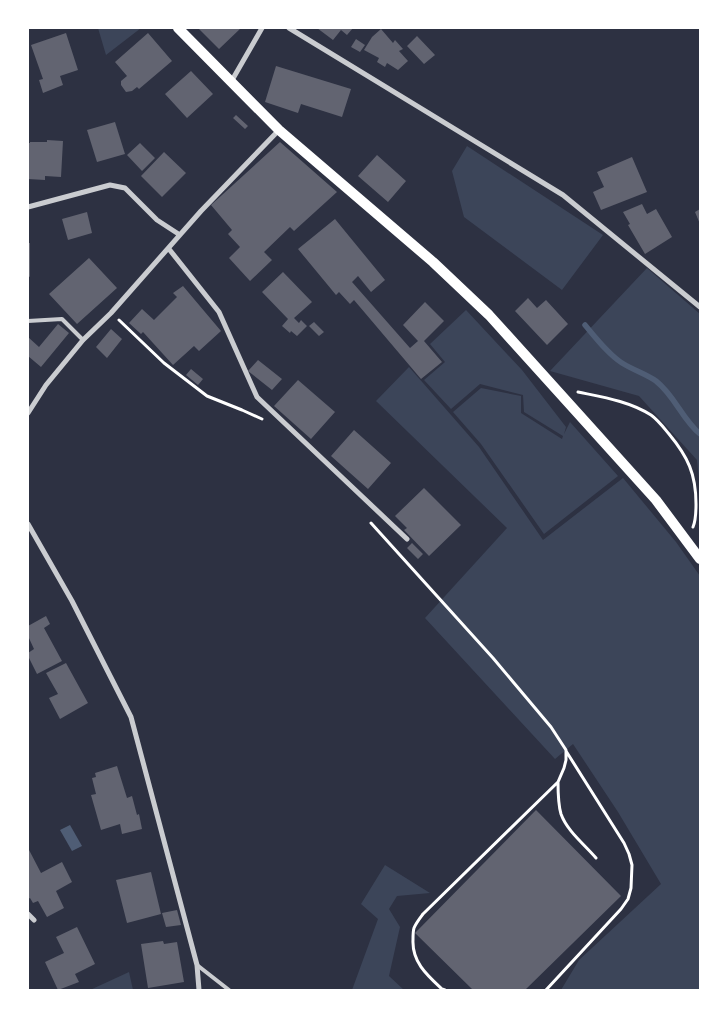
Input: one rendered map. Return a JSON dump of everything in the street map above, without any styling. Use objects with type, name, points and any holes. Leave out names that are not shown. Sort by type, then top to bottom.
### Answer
[{"type":"main road","points":[[178,28],[279,130],[427,256],[489,315],[656,500],[700,558]]},
{"type":"street","points":[[231,83],[262,28]]},
{"type":"street","points":[[289,28],[563,195],[700,307]]},
{"type":"street","points":[[28,413],[46,385],[83,340],[111,313],[180,234],[279,130]]},
{"type":"street","points":[[28,207],[110,185],[126,188],[157,220],[180,234]]},
{"type":"street","points":[[169,248],[219,312],[257,397],[407,539]]},
{"type":"street","points":[[28,524],[72,601],[131,717],[197,965],[199,990]]},
{"type":"street","points":[[28,914],[34,920]]},
{"type":"lane","points":[[28,321],[62,319],[83,340]]},
{"type":"lane","points":[[197,965],[230,990]]},
{"type":"path","points":[[111,313],[164,363],[207,396],[264,421]]},
{"type":"path","points":[[570,390],[640,409],[653,416],[673,439],[691,466],[696,494],[694,523],[690,532],[685,537]]},
{"type":"path","points":[[366,517],[493,658],[551,727],[624,843],[632,864],[631,888],[628,900],[546,990]]},
{"type":"path","points":[[445,990],[424,972],[417,962],[414,952],[414,928],[423,914],[558,782],[566,760],[566,750]]},
{"type":"path","points":[[558,782],[558,795],[562,816],[571,830],[596,858]]},
{"type":"shaded area","points":[[98,28],[141,28],[106,55]]},
{"type":"shaded area","points":[[467,146],[603,235],[562,290],[464,217],[452,171]]},
{"type":"shaded area","points":[[647,268],[700,314],[700,489],[697,460],[639,396],[550,371]]},
{"type":"shaded area","points":[[466,310],[522,370],[566,427],[564,434],[570,422],[618,476],[544,534],[481,444],[453,412],[481,388],[521,396],[521,413],[562,439],[563,436],[524,412],[523,395],[480,384],[451,409],[424,380],[445,362],[430,344]]},
{"type":"shaded area","points":[[409,367],[479,447],[543,540],[623,478],[676,542],[700,576],[700,990],[561,990],[579,960],[661,884],[618,812],[573,744],[555,759],[425,618],[507,528],[376,401]]},
{"type":"shaded area","points":[[70,825],[82,846],[72,851],[60,830]]},
{"type":"shaded area","points":[[385,865],[430,893],[397,896],[389,909],[400,927],[389,976],[404,990],[352,990],[378,919],[361,904]]},
{"type":"shaded area","points":[[129,972],[133,990],[90,990]]},
{"type":"building","points":[[198,28],[241,28],[219,49]]},
{"type":"building","points":[[317,28],[353,28],[347,35],[341,30],[333,40]]},
{"type":"building","points":[[381,29],[393,43],[395,40],[403,49],[399,51],[408,61],[398,70],[387,63],[385,67],[377,62],[379,58],[364,50],[372,37]]},
{"type":"building","points":[[66,33],[78,70],[60,76],[63,85],[43,93],[39,80],[43,79],[31,45]]},
{"type":"building","points":[[148,33],[172,61],[139,89],[137,87],[132,91],[126,92],[121,85],[121,81],[127,76],[115,62]]},
{"type":"building","points":[[417,36],[435,55],[424,64],[407,46]]},
{"type":"building","points":[[356,39],[365,45],[360,52],[351,47]]},
{"type":"building","points":[[276,66],[351,89],[342,117],[301,104],[298,113],[265,102]]},
{"type":"building","points":[[191,71],[213,94],[187,118],[165,94]]},
{"type":"building","points":[[236,115],[248,126],[245,129],[233,118]]},
{"type":"building","points":[[115,122],[125,154],[97,162],[87,130]]},
{"type":"building","points":[[47,140],[63,141],[61,177],[45,176],[45,180],[28,179],[28,143],[47,142]]},
{"type":"building","points":[[280,142],[337,192],[294,231],[290,227],[264,252],[272,260],[250,281],[229,258],[240,247],[228,234],[232,230],[211,205]]},
{"type":"building","points":[[140,143],[155,158],[142,171],[127,155]]},
{"type":"building","points":[[164,152],[186,173],[162,197],[141,176]]},
{"type":"building","points":[[377,155],[406,181],[388,202],[358,176]]},
{"type":"building","points":[[632,157],[647,192],[601,210],[593,192],[604,187],[597,172]]},
{"type":"building","points":[[642,204],[647,214],[656,209],[672,237],[645,254],[628,225],[630,224],[623,212]]},
{"type":"building","points":[[700,209],[700,224],[695,212]]},
{"type":"building","points":[[87,212],[92,233],[68,240],[62,219]]},
{"type":"building","points":[[335,219],[385,280],[371,292],[358,276],[352,282],[410,348],[418,341],[403,325],[425,302],[444,321],[424,341],[442,362],[421,379],[354,300],[350,304],[339,292],[336,295],[298,249]]},
{"type":"building","points":[[28,243],[30,243],[30,277],[28,276]]},
{"type":"building","points":[[89,258],[117,288],[77,324],[49,294]]},
{"type":"building","points":[[283,272],[312,302],[294,318],[299,323],[301,320],[307,326],[297,336],[282,326],[288,319],[262,292]]},
{"type":"building","points":[[183,286],[221,331],[199,351],[194,346],[173,365],[143,332],[141,334],[129,323],[142,309],[154,320],[177,297],[173,293]]},
{"type":"building","points":[[528,298],[537,308],[546,300],[568,324],[547,345],[515,311]]},
{"type":"building","points":[[314,322],[324,332],[319,336],[309,326]]},
{"type":"building","points":[[58,324],[69,333],[41,367],[28,356],[28,337],[39,347]]},
{"type":"building","points":[[111,329],[122,339],[107,358],[96,347]]},
{"type":"building","points":[[258,360],[282,379],[272,390],[248,371]]},
{"type":"building","points":[[191,369],[203,379],[198,385],[186,375]]},
{"type":"building","points":[[298,380],[335,412],[311,439],[274,406]]},
{"type":"building","points":[[354,430],[391,463],[368,489],[331,456]]},
{"type":"building","points":[[424,488],[461,525],[429,556],[404,530],[407,528],[395,516]]},
{"type":"building","points":[[412,543],[423,554],[418,559],[407,548]]},
{"type":"building","points":[[46,616],[50,624],[44,628],[62,661],[37,674],[28,656],[28,653],[34,649],[28,636],[28,626]]},
{"type":"building","points":[[66,663],[88,703],[60,719],[49,698],[58,694],[46,673]]},
{"type":"building","points":[[117,766],[127,798],[132,796],[142,829],[122,834],[120,824],[101,830],[91,795],[96,794],[92,778],[96,777],[95,773]]},
{"type":"building","points":[[536,810],[621,896],[525,990],[473,990],[415,933]]},
{"type":"building","points":[[28,848],[41,873],[62,862],[72,882],[56,891],[64,908],[47,917],[38,901],[33,903],[30,898],[28,899]]},
{"type":"building","points":[[151,872],[161,914],[127,923],[116,880]]},
{"type":"building","points":[[177,910],[181,925],[166,927],[162,913]]},
{"type":"building","points":[[77,927],[95,964],[75,974],[79,982],[58,990],[45,962],[64,953],[56,937]]},
{"type":"building","points":[[163,941],[164,944],[177,942],[184,982],[148,988],[141,944]]},
{"type":"waterway","points":[[585,325],[602,346],[617,359],[663,387],[688,422],[700,434]]}]
